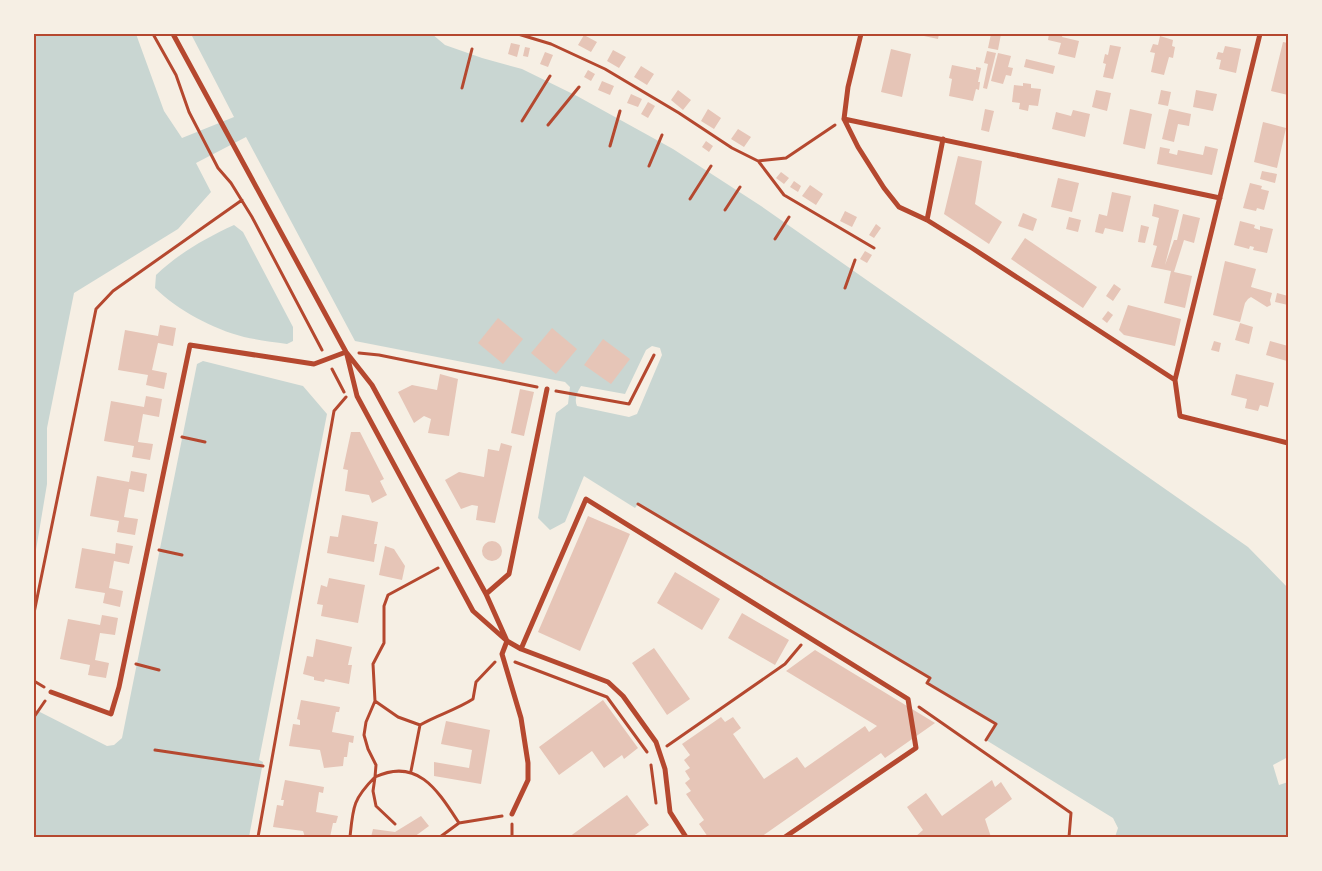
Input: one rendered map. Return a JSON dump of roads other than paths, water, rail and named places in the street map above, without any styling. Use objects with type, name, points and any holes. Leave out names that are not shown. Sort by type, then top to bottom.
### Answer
[{"type":"street","points":[[173,34],[346,352],[372,386],[486,594],[507,641],[502,654],[521,718],[528,763],[528,780],[512,814]]},
{"type":"street","points":[[861,34],[848,88],[844,119],[858,147],[884,188],[899,207],[926,220],[972,248],[1176,380]]},
{"type":"street","points":[[1260,34],[1176,380],[1180,416],[1288,443]]},
{"type":"street","points":[[844,119],[1220,198]]},
{"type":"street","points":[[926,220],[943,139]]},
{"type":"street","points":[[51,692],[111,714],[119,687],[190,345],[314,364],[346,352]]},
{"type":"street","points":[[346,352],[357,396],[473,611],[507,641],[521,649],[608,682],[623,696],[656,742],[665,769],[670,812],[686,837]]},
{"type":"street","points":[[486,594],[509,574],[547,389]]},
{"type":"street","points":[[521,649],[586,499],[909,699],[916,748],[785,837]]}]
